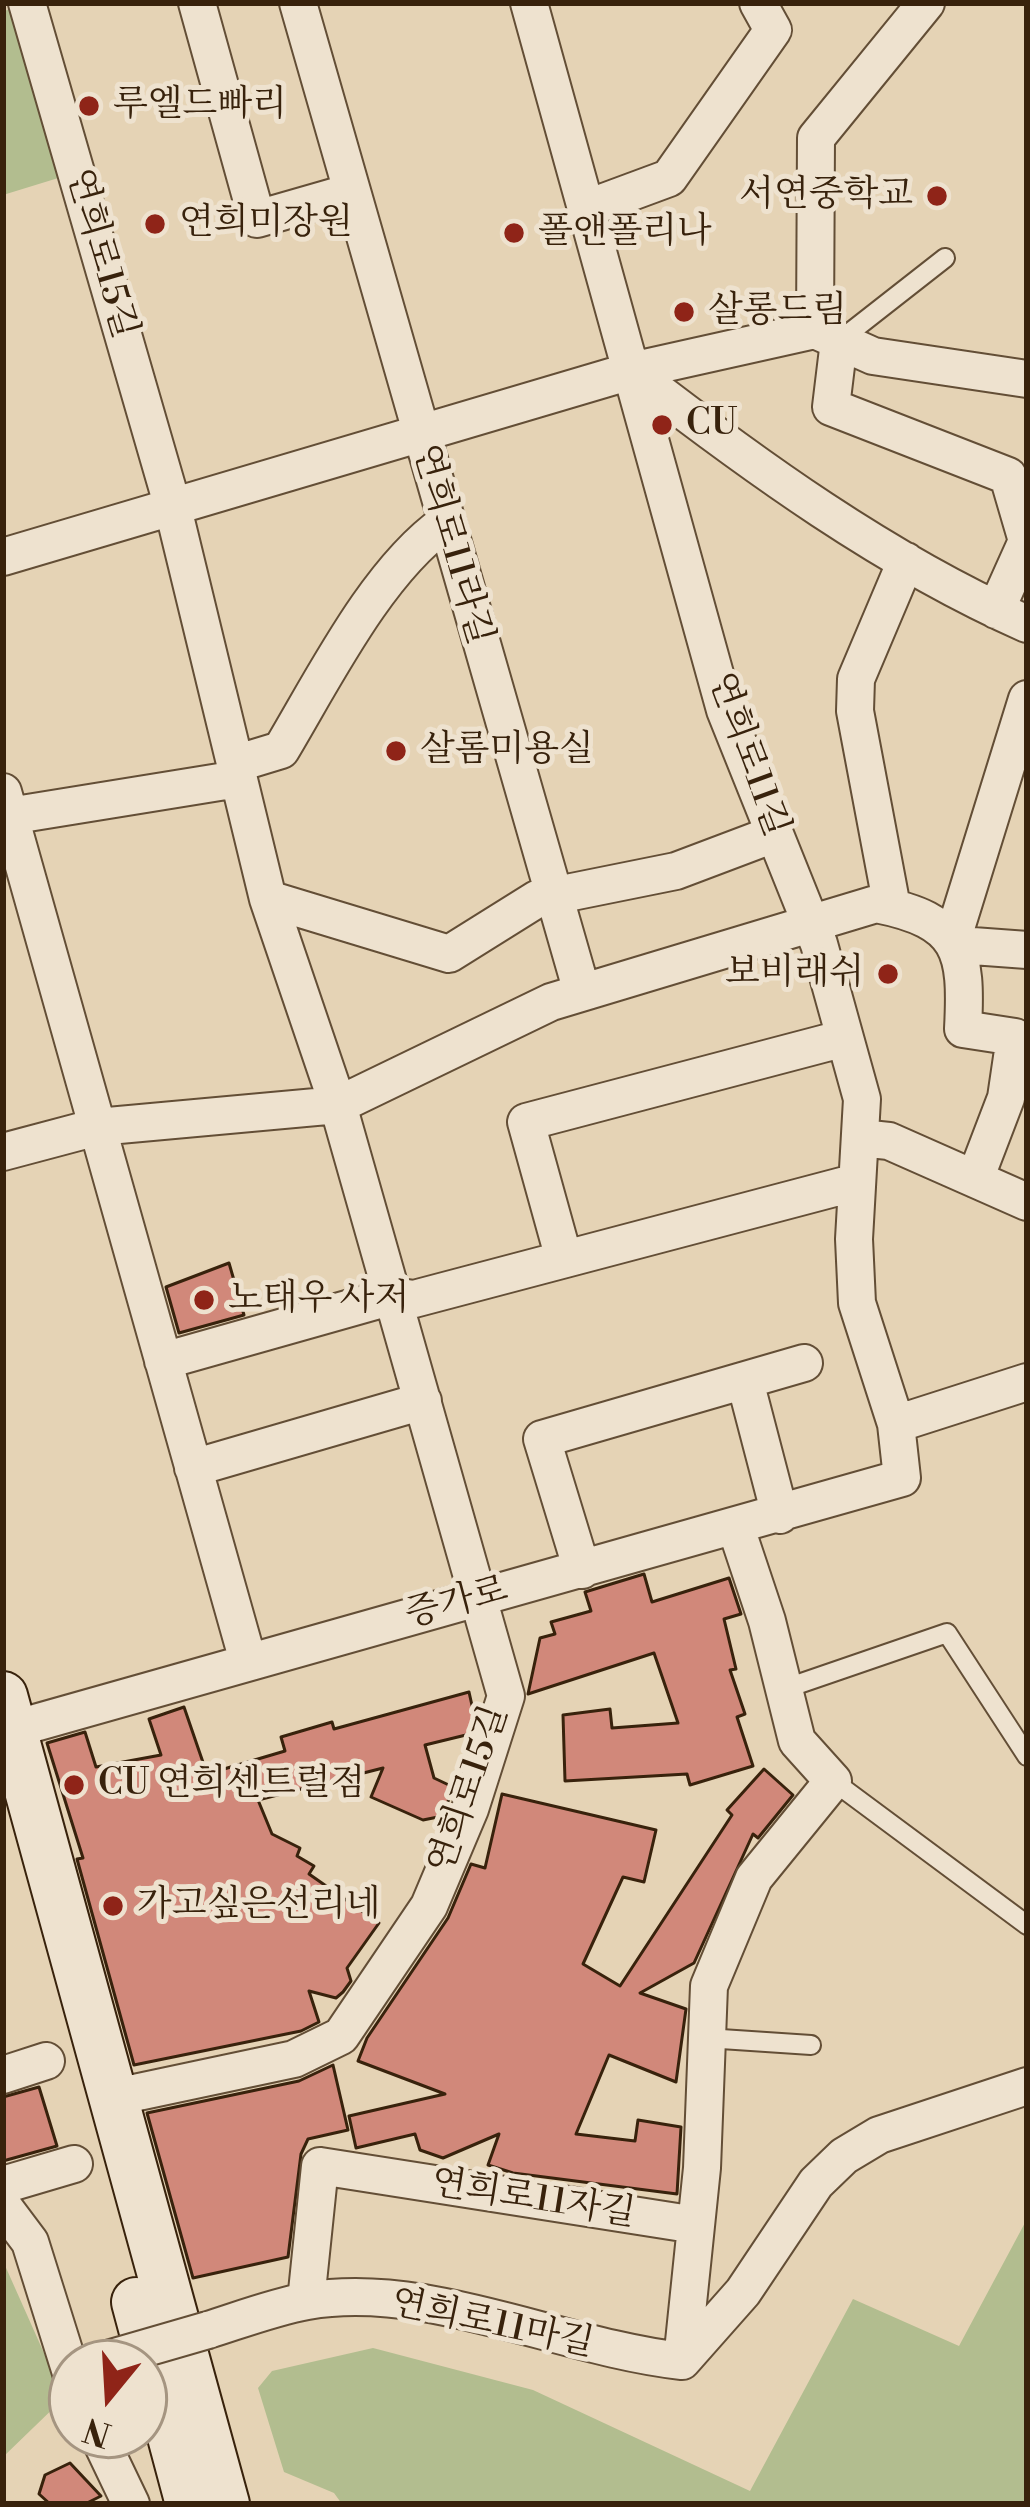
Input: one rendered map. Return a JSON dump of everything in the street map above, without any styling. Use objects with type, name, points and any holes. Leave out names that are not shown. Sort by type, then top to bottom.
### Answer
[{"type":"main road","name":"증가로","points":[[6,1719],[225,2504]]},
{"type":"main road","points":[[3,1804],[190,2504]]},
{"type":"street","name":"연희로15길","points":[[27,3],[172,504],[268,899],[338,1105],[506,1696],[470,1809],[429,1906],[341,2036],[294,2059],[115,2097]]},
{"type":"street","points":[[197,3],[257,219],[351,192]]},
{"type":"street","name":"연희로11라길","points":[[298,3],[582,992]]},
{"type":"street","name":"연희로11길","points":[[529,3],[725,710],[811,926],[862,1099],[857,1303],[896,1424],[902,1478]]},
{"type":"street","points":[[588,208],[669,178],[773,30],[758,3]]},
{"type":"street","points":[[631,371],[702,426],[906,561],[1011,616],[1027,542],[1008,476],[831,407],[816,138],[926,3]]},
{"type":"street","points":[[3,557],[631,371],[827,335],[873,356],[1027,379]]},
{"type":"street","points":[[248,1661],[5,809],[237,771],[281,750],[333,662],[416,543],[445,523]]},
{"type":"street","points":[[892,907],[855,711],[856,679],[906,561]]},
{"type":"street","points":[[974,1179],[1018,1075],[1015,1037],[963,1029],[966,968],[956,943],[1027,699]]},
{"type":"street","points":[[268,899],[449,954],[537,899],[676,871],[774,834]]},
{"type":"street","points":[[3,1152],[98,1127],[338,1105],[551,1001],[876,904],[907,910],[956,943],[1027,950]]},
{"type":"street","points":[[564,1259],[526,1122],[845,1038]]},
{"type":"street","points":[[860,1138],[889,1141],[1027,1202]]},
{"type":"street","points":[[164,1361],[393,1296],[414,1298],[857,1182]]},
{"type":"street","points":[[582,1570],[542,1439],[804,1364]]},
{"type":"street","points":[[746,1381],[780,1514]]},
{"type":"street","points":[[896,1424],[1027,1382]]},
{"type":"street","points":[[193,1468],[423,1401]]},
{"type":"street","name":"증가로","points":[[6,1719],[248,1661],[902,1478]]},
{"type":"street","points":[[682,2361],[696,2224],[709,1986],[754,1878],[833,1781],[797,1741],[736,1528]]},
{"type":"street","points":[[3,2075],[46,2061]]},
{"type":"street","points":[[682,2361],[743,2292],[816,2183],[844,2156],[879,2135],[1027,2086]]},
{"type":"street","points":[[3,2185],[74,2164]]},
{"type":"street","name":"연희로11자길","points":[[306,2301],[320,2166],[696,2224]]},
{"type":"street","points":[[3,2206],[30,2242],[68,2339]]},
{"type":"street","name":"연희로11마길","points":[[168,2342],[306,2301],[348,2299],[444,2308],[640,2357],[682,2361]]},
{"type":"street","points":[[109,2459],[130,2504]]},
{"type":"lane","points":[[827,335],[945,258]]},
{"type":"lane","points":[[784,1689],[947,1633],[1027,1756]]},
{"type":"lane","points":[[833,1781],[1027,1924]]},
{"type":"lane","points":[[706,2038],[811,2045]]},
{"type":"green space","points":[[19,4],[68,175],[3,195],[3,12]]},
{"type":"green space","points":[[1027,2219],[1027,2504],[342,2504],[334,2493],[284,2472],[258,2388],[272,2371],[373,2348],[533,2390],[750,2491],[853,2299],[959,2346]]},
{"type":"green space","points":[[3,2261],[48,2362],[48,2413],[3,2457]]},
{"type":"building","name":"노태우 사저","points":[[229,1263],[244,1315],[179,1333],[166,1287]]},
{"type":"building","points":[[644,1574],[652,1602],[729,1578],[741,1614],[724,1619],[736,1669],[730,1670],[745,1714],[737,1717],[753,1766],[690,1785],[687,1774],[565,1781],[563,1715],[610,1709],[612,1728],[678,1723],[654,1653],[528,1694],[540,1638],[555,1634],[551,1622],[591,1611],[585,1592]]},
{"type":"building","points":[[469,1692],[475,1719],[470,1734],[425,1745],[434,1778],[453,1787],[443,1816],[423,1820],[371,1797],[383,1768],[258,1800],[272,1834],[300,1848],[297,1856],[314,1866],[309,1874],[379,1923],[347,1968],[351,1981],[343,1992],[336,1998],[309,1991],[319,2022],[301,2031],[134,2065],[77,1859],[83,1858],[47,1743],[85,1732],[96,1767],[161,1755],[149,1719],[184,1707],[207,1774],[285,1751],[281,1737],[332,1722],[334,1729]]},
{"type":"building","points":[[764,1769],[793,1795],[758,1838],[753,1834],[694,1963],[640,1993],[686,2009],[676,2082],[609,2055],[576,2134],[635,2141],[638,2120],[681,2127],[677,2194],[513,2173],[488,2165],[499,2134],[443,2158],[420,2150],[415,2134],[356,2148],[349,2116],[445,2094],[358,2061],[367,2038],[448,1918],[471,1864],[485,1868],[502,1794],[656,1830],[644,1882],[623,1877],[583,1964],[620,1986],[732,1815],[727,1810]]},
{"type":"building","points":[[333,2065],[348,2130],[308,2139],[301,2154],[288,2257],[193,2278],[147,2113],[299,2081]]},
{"type":"building","points":[[39,2087],[57,2146],[3,2161],[3,2097]]},
{"type":"building","points":[[70,2463],[101,2496],[85,2504],[50,2504],[39,2494],[45,2475]]},
{"type":"place","name":"루엘드빠리","points":[[89,106]]},
{"type":"place","name":"서연중학교","points":[[937,196]]},
{"type":"place","name":"연희미장원","points":[[155,224]]},
{"type":"place","name":"폴앤폴리나","points":[[514,233]]},
{"type":"place","name":"살롱드림","points":[[684,312]]},
{"type":"place","name":"CU","points":[[662,425]]},
{"type":"place","name":"살롬미용실","points":[[396,751]]},
{"type":"place","name":"보비래쉬","points":[[888,974]]},
{"type":"place","name":"노태우 사저","points":[[204,1300]]},
{"type":"place","name":"CU 연희센트럴점","points":[[74,1785]]},
{"type":"place","name":"가고싶은선리네","points":[[113,1906]]}]
